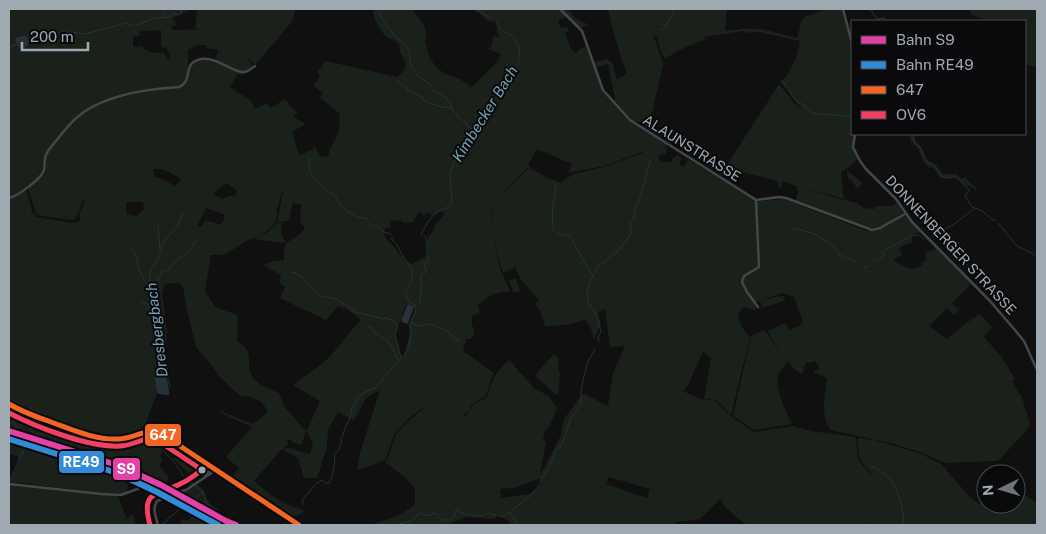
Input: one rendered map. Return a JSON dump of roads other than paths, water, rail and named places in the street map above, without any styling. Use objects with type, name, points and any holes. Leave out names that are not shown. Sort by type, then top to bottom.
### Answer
[{"type":"main road","points":[[9,404],[37,417],[92,436],[124,438],[150,430],[159,432],[299,525]]},
{"type":"street","name":"ALAUNSTRASSE","points":[[560,9],[582,31],[604,90],[630,120],[756,200]]},
{"type":"street","points":[[843,9],[851,39]]},
{"type":"street","points":[[9,198],[20,193],[42,174],[46,155],[50,149],[75,119],[92,108],[117,96],[156,88],[182,86],[185,83],[189,66],[201,59],[214,60],[242,72],[248,71],[255,66]]},
{"type":"street","name":"DONNENBERGER STRASSE","points":[[855,135],[853,148],[866,169],[896,199],[912,222],[1011,324],[1024,341],[1037,370]]},
{"type":"street","points":[[758,307],[744,288],[742,282],[744,276],[759,267],[756,200],[786,198],[872,230],[880,228],[905,214]]},
{"type":"street","points":[[158,525],[154,508],[160,499],[189,488],[214,469]]},
{"type":"street","points":[[9,484],[115,495],[121,495],[145,487],[159,495],[160,499]]},
{"type":"waterway","points":[[162,16],[167,9]]},
{"type":"waterway","points":[[136,25],[155,18],[170,17],[174,13],[178,15],[182,13],[181,9]]},
{"type":"waterway","points":[[476,9],[489,17]]},
{"type":"waterway","points":[[661,30],[664,29],[674,9]]},
{"type":"waterway","points":[[870,9],[877,19],[885,18],[886,20]]},
{"type":"waterway","points":[[378,11],[389,29],[408,49],[411,65],[415,72],[430,84],[431,87]]},
{"type":"waterway","name":"Kimbecker Bach","points":[[421,234],[435,214],[452,204],[450,175],[453,164],[461,155],[480,118],[499,94],[502,85],[520,60],[520,49],[515,39],[502,30],[497,21]]},
{"type":"waterway","points":[[41,35],[71,32],[85,34],[126,23],[133,26]]},
{"type":"waterway","points":[[9,50],[17,44]]},
{"type":"waterway","points":[[396,80],[406,87],[407,90],[422,97],[424,101],[452,108]]},
{"type":"waterway","points":[[782,81],[787,88]]},
{"type":"waterway","points":[[433,90],[445,97],[451,104],[452,110],[467,123],[467,126],[474,130]]},
{"type":"waterway","points":[[790,91],[796,101],[813,113],[851,117]]},
{"type":"waterway","points":[[912,135],[927,162],[934,165],[943,177],[949,178],[954,176],[970,190],[965,196],[972,207],[995,220]]},
{"type":"waterway","points":[[309,158],[312,175],[325,189],[335,196],[339,204],[355,216],[366,218],[371,225],[377,226],[384,232],[391,234]]},
{"type":"waterway","points":[[599,341],[598,337],[601,332],[597,316],[589,304],[587,293],[590,282],[597,268],[617,252],[632,232],[630,223],[634,218],[636,205],[640,198],[650,161]]},
{"type":"waterway","points":[[555,184],[556,193],[553,203],[552,229],[555,232],[570,237],[592,275]]},
{"type":"waterway","points":[[932,236],[933,233],[950,227],[974,209]]},
{"type":"waterway","name":"Dresbergbach","points":[[162,354],[160,333],[154,316],[156,314],[156,300],[151,290],[150,274],[165,240],[178,226],[183,213]]},
{"type":"waterway","points":[[998,223],[1017,246],[1037,256]]},
{"type":"waterway","points":[[158,226],[160,248]]},
{"type":"waterway","points":[[793,229],[815,234],[831,244],[840,255],[856,262]]},
{"type":"waterway","points":[[874,262],[884,256],[883,251],[912,236],[919,235],[924,239]]},
{"type":"waterway","name":"Kimbecker Bach","points":[[419,306],[421,275],[426,272],[424,263],[429,260],[425,236]]},
{"type":"waterway","points":[[392,237],[392,240],[398,246],[412,269],[412,280],[407,289]]},
{"type":"waterway","points":[[156,299],[158,297],[158,278],[163,271],[168,270],[189,251],[197,239]]},
{"type":"waterway","points":[[131,248],[135,254],[140,272],[150,288]]},
{"type":"waterway","points":[[864,268],[868,266]]},
{"type":"waterway","name":"Kimbecker Bach","points":[[291,272],[303,278],[321,296],[337,299],[356,312],[393,320],[398,326],[395,334],[401,358],[375,388],[358,397],[351,409],[350,420],[341,439],[340,448],[334,454],[334,468],[329,483],[322,480],[317,483],[303,499],[304,505]]},
{"type":"waterway","name":"Kimbecker Bach","points":[[404,357],[409,346],[411,337],[410,326],[416,309],[415,305],[408,300],[406,293]]},
{"type":"waterway","points":[[141,302],[148,304],[153,317]]},
{"type":"waterway","points":[[412,323],[420,326],[431,324],[447,331],[455,339],[461,341]]},
{"type":"waterway","points":[[367,326],[388,341],[398,361]]},
{"type":"waterway","points":[[541,481],[552,462],[555,451],[562,444],[571,418],[581,403],[584,376],[588,361],[595,350]]},
{"type":"waterway","points":[[9,424],[14,422],[17,428],[19,428],[22,425],[22,421],[27,420],[30,422],[31,430],[34,434],[39,435],[55,431],[79,444],[99,442],[121,447],[141,438],[151,437],[156,439],[189,482],[201,490],[209,507],[216,510],[221,525]]},
{"type":"waterway","points":[[9,426],[17,433]]},
{"type":"waterway","points":[[9,482],[25,447]]},
{"type":"waterway","points":[[872,466],[887,476],[893,483],[902,507],[904,525]]},
{"type":"waterway","points":[[511,511],[530,496],[538,485]]},
{"type":"waterway","points":[[192,500],[203,492]]},
{"type":"waterway","points":[[162,525],[188,503]]},
{"type":"waterway","points":[[395,525],[411,521],[420,513],[429,516],[433,513],[441,520],[450,520],[454,516],[455,511],[458,510],[462,513],[476,516],[488,513],[501,517],[510,512],[517,525]]},
{"type":"rail line","name":"S9","points":[[9,431],[120,466],[161,485],[236,525]]},
{"type":"rail line","name":"RE49","points":[[9,439],[117,473],[218,525]]}]
